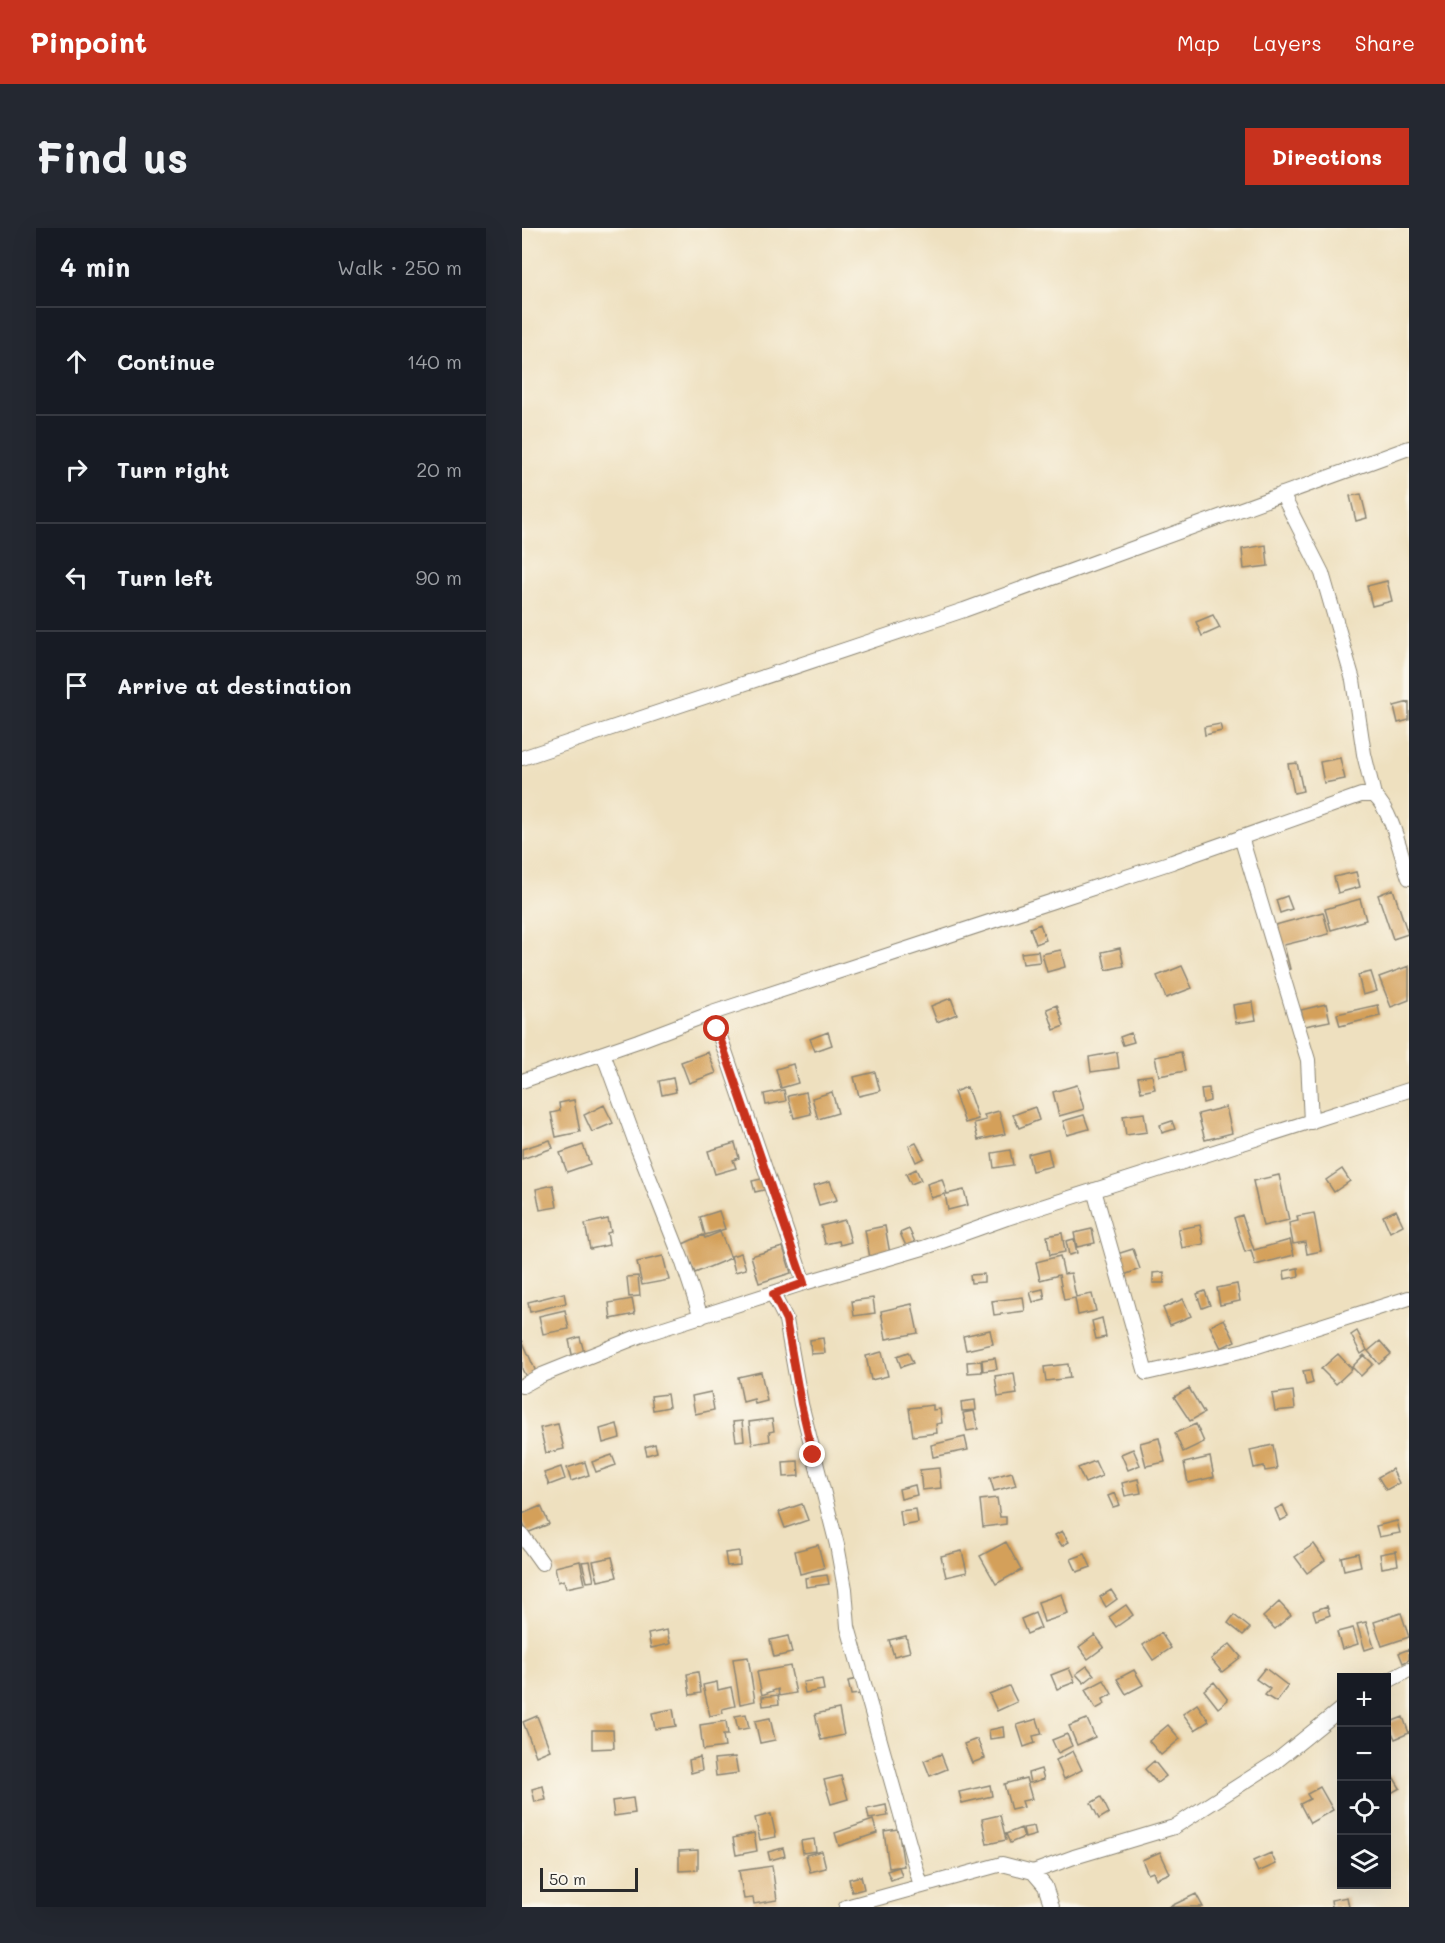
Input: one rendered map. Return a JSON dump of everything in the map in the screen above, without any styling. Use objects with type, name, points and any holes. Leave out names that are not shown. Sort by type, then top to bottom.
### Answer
[{"type":"street","points":[[522,758],[964,609],[1409,448]]},
{"type":"street","points":[[1282,494],[1322,573],[1353,680],[1364,754],[1374,795],[1382,802],[1389,816],[1409,878]]},
{"type":"street","points":[[522,1081],[712,1013],[1172,862],[1333,804],[1361,795],[1374,795]]},
{"type":"street","points":[[1241,837],[1308,1060],[1311,1122]]},
{"type":"street","points":[[712,1013],[804,1283]]},
{"type":"street","points":[[603,1053],[682,1260],[701,1317]]},
{"type":"street","points":[[522,1386],[542,1375],[642,1335],[923,1248],[1006,1218],[1409,1090]]},
{"type":"street","points":[[1094,1190],[1146,1373],[1245,1350],[1409,1298]]},
{"type":"street","points":[[773,1294],[786,1320],[804,1414],[837,1545],[848,1628],[921,1886]]},
{"type":"street","points":[[522,1535],[542,1563]]},
{"type":"street","points":[[1391,1679],[1409,1670]]},
{"type":"street","points":[[846,1907],[1002,1864],[1033,1872],[1074,1857],[1174,1827],[1274,1763],[1337,1711]]},
{"type":"street","points":[[1033,1872],[1045,1886],[1053,1907]]},
{"type":"building","points":[[1361,494],[1367,518],[1356,521],[1350,496]]},
{"type":"building","points":[[1266,545],[1268,566],[1244,569],[1242,549]]},
{"type":"building","points":[[1387,581],[1392,601],[1372,606],[1367,586]]},
{"type":"building","points":[[1213,615],[1220,628],[1202,636],[1196,622]]},
{"type":"building","points":[[1409,702],[1409,720],[1398,723],[1394,706]]},
{"type":"building","points":[[1220,724],[1222,731],[1205,735],[1204,727]]},
{"type":"building","points":[[1340,758],[1345,779],[1324,783],[1320,762]]},
{"type":"building","points":[[1297,763],[1303,791],[1294,793],[1288,764]]},
{"type":"building","points":[[1356,872],[1360,887],[1338,893],[1334,877]]},
{"type":"building","points":[[1393,889],[1408,934],[1393,939],[1378,895]]},
{"type":"building","points":[[1287,896],[1292,909],[1280,913],[1276,900]]},
{"type":"building","points":[[1360,899],[1366,920],[1331,930],[1325,909]]},
{"type":"building","points":[[1323,912],[1329,934],[1284,945],[1290,969],[1280,972],[1268,927]]},
{"type":"building","points":[[1040,924],[1046,940],[1036,944],[1030,928]]},
{"type":"building","points":[[1120,948],[1124,966],[1106,970],[1102,952]]},
{"type":"building","points":[[1061,950],[1065,967],[1047,972],[1042,954]]},
{"type":"building","points":[[1038,951],[1040,962],[1023,964],[1021,953]]},
{"type":"building","points":[[1182,966],[1192,988],[1166,998],[1157,976]]},
{"type":"building","points":[[1409,966],[1409,1000],[1391,1007],[1379,977]]},
{"type":"building","points":[[1371,972],[1377,991],[1363,995],[1358,975]]},
{"type":"building","points":[[951,998],[957,1014],[937,1022],[931,1006]]},
{"type":"building","points":[[1253,1002],[1256,1020],[1236,1023],[1233,1005]]},
{"type":"building","points":[[1326,1004],[1330,1021],[1305,1026],[1301,1010]]},
{"type":"building","points":[[1057,1005],[1064,1026],[1054,1030],[1047,1009]]},
{"type":"building","points":[[1378,1005],[1380,1016],[1340,1026],[1337,1014]]},
{"type":"building","points":[[828,1032],[832,1045],[815,1051],[810,1039]]},
{"type":"building","points":[[1131,1033],[1134,1042],[1123,1045],[1120,1037]]},
{"type":"building","points":[[708,1052],[716,1073],[689,1083],[681,1062]]},
{"type":"building","points":[[1117,1052],[1119,1068],[1091,1072],[1089,1057]]},
{"type":"building","points":[[1181,1052],[1185,1071],[1159,1076],[1155,1057]]},
{"type":"building","points":[[793,1064],[798,1083],[781,1088],[776,1069]]},
{"type":"building","points":[[875,1072],[880,1091],[859,1096],[854,1077]]},
{"type":"building","points":[[1152,1075],[1155,1089],[1141,1092],[1138,1077]]},
{"type":"building","points":[[673,1078],[676,1092],[662,1095],[659,1081]]},
{"type":"building","points":[[1077,1085],[1084,1109],[1059,1116],[1053,1092]]},
{"type":"building","points":[[967,1087],[978,1119],[965,1123],[954,1092]]},
{"type":"building","points":[[1209,1088],[1210,1101],[1203,1103],[1201,1089]]},
{"type":"building","points":[[784,1090],[786,1101],[766,1105],[764,1094]]},
{"type":"building","points":[[806,1092],[811,1114],[794,1118],[788,1096]]},
{"type":"building","points":[[832,1092],[838,1113],[818,1119],[812,1098]]},
{"type":"building","points":[[574,1100],[580,1132],[556,1137],[551,1113],[560,1111],[559,1103]]},
{"type":"building","points":[[604,1105],[613,1123],[592,1132],[584,1115]]},
{"type":"building","points":[[1035,1107],[1039,1120],[1019,1128],[1013,1115]]},
{"type":"building","points":[[1226,1107],[1232,1133],[1205,1140],[1198,1114]]},
{"type":"building","points":[[999,1111],[1005,1134],[978,1140],[974,1123],[986,1120],[984,1115]]},
{"type":"building","points":[[1144,1113],[1147,1132],[1126,1135],[1123,1116]]},
{"type":"building","points":[[1084,1115],[1089,1129],[1067,1135],[1063,1121]]},
{"type":"building","points":[[1172,1121],[1175,1129],[1162,1133],[1160,1125]]},
{"type":"building","points":[[550,1140],[553,1148],[522,1159],[522,1149]]},
{"type":"building","points":[[735,1143],[739,1158],[733,1160],[736,1168],[715,1174],[708,1151]]},
{"type":"building","points":[[916,1143],[924,1158],[916,1162],[909,1146]]},
{"type":"building","points":[[583,1145],[590,1164],[567,1172],[560,1153]]},
{"type":"building","points":[[1048,1149],[1052,1166],[1032,1171],[1028,1154]]},
{"type":"building","points":[[1010,1150],[1013,1165],[994,1168],[992,1153]]},
{"type":"building","points":[[916,1169],[921,1180],[911,1184],[906,1174]]},
{"type":"building","points":[[1342,1169],[1350,1181],[1334,1192],[1326,1180]]},
{"type":"building","points":[[1279,1175],[1289,1220],[1263,1226],[1253,1181]]},
{"type":"building","points":[[766,1178],[768,1189],[755,1192],[752,1181]]},
{"type":"building","points":[[942,1179],[947,1194],[964,1190],[968,1205],[948,1210],[945,1194],[931,1198],[927,1184]]},
{"type":"building","points":[[830,1181],[837,1200],[819,1205],[813,1186]]},
{"type":"building","points":[[553,1185],[557,1207],[540,1210],[536,1189]]},
{"type":"building","points":[[1396,1210],[1403,1225],[1390,1232],[1383,1216]]},
{"type":"building","points":[[719,1211],[725,1229],[705,1235],[700,1217]]},
{"type":"building","points":[[1314,1213],[1321,1251],[1307,1254],[1305,1242],[1293,1244],[1289,1223],[1298,1221],[1297,1216]]},
{"type":"building","points":[[1242,1215],[1254,1250],[1290,1240],[1294,1255],[1255,1265],[1251,1250],[1245,1252],[1234,1218]]},
{"type":"building","points":[[608,1219],[611,1232],[607,1233],[609,1245],[590,1249],[585,1224]]},
{"type":"building","points":[[845,1220],[851,1242],[840,1245],[839,1241],[825,1244],[821,1226]]},
{"type":"building","points":[[1200,1225],[1204,1244],[1182,1248],[1178,1229]]},
{"type":"building","points":[[885,1226],[890,1254],[870,1258],[865,1230]]},
{"type":"building","points":[[909,1229],[915,1242],[906,1246],[900,1233]]},
{"type":"building","points":[[1092,1229],[1095,1243],[1077,1247],[1074,1233]]},
{"type":"building","points":[[720,1232],[731,1258],[695,1273],[683,1244],[703,1235],[705,1238]]},
{"type":"building","points":[[1062,1233],[1065,1252],[1050,1255],[1047,1236]]},
{"type":"building","points":[[1074,1239],[1077,1253],[1069,1255],[1066,1241]]},
{"type":"building","points":[[783,1247],[791,1273],[759,1283],[751,1256]]},
{"type":"building","points":[[1133,1249],[1140,1269],[1124,1275],[1117,1254]]},
{"type":"building","points":[[741,1253],[746,1269],[735,1272],[731,1256]]},
{"type":"building","points":[[663,1256],[669,1280],[642,1285],[637,1262]]},
{"type":"building","points":[[1060,1256],[1064,1274],[1071,1273],[1076,1297],[1092,1294],[1096,1311],[1078,1315],[1075,1298],[1064,1300],[1059,1275],[1040,1280],[1036,1262]]},
{"type":"building","points":[[1298,1268],[1299,1276],[1285,1279],[1284,1271]]},
{"type":"building","points":[[1164,1272],[1164,1283],[1153,1283],[1153,1273]]},
{"type":"building","points":[[984,1274],[984,1282],[971,1283],[970,1275]]},
{"type":"building","points":[[638,1276],[640,1296],[629,1297],[627,1277]]},
{"type":"building","points":[[1237,1284],[1240,1301],[1220,1305],[1217,1288]]},
{"type":"building","points":[[1043,1289],[1045,1299],[1033,1302],[1030,1292]]},
{"type":"building","points":[[1205,1291],[1210,1305],[1202,1308],[1197,1294]]},
{"type":"building","points":[[564,1293],[566,1303],[530,1312],[528,1302]]},
{"type":"building","points":[[1023,1297],[1025,1311],[994,1315],[992,1301]]},
{"type":"building","points":[[873,1298],[875,1313],[854,1316],[852,1301]]},
{"type":"building","points":[[632,1299],[635,1314],[611,1319],[609,1303]]},
{"type":"building","points":[[1183,1299],[1191,1316],[1170,1325],[1163,1308]]},
{"type":"building","points":[[912,1304],[918,1333],[886,1339],[881,1311]]},
{"type":"building","points":[[565,1310],[569,1329],[543,1334],[539,1316]]},
{"type":"building","points":[[1102,1318],[1106,1337],[1096,1339],[1092,1321]]},
{"type":"building","points":[[1224,1319],[1235,1341],[1221,1348],[1210,1326]]},
{"type":"building","points":[[990,1330],[993,1344],[966,1350],[963,1336]]},
{"type":"building","points":[[1357,1331],[1367,1350],[1361,1354],[1351,1335]]},
{"type":"building","points":[[580,1337],[585,1356],[573,1359],[569,1340]]},
{"type":"building","points":[[823,1338],[825,1353],[811,1354],[810,1340]]},
{"type":"building","points":[[522,1340],[536,1372],[526,1377],[522,1369]]},
{"type":"building","points":[[1380,1341],[1391,1354],[1379,1364],[1368,1351]]},
{"type":"building","points":[[882,1352],[888,1376],[871,1380],[866,1356]]},
{"type":"building","points":[[908,1352],[913,1363],[901,1367],[897,1356]]},
{"type":"building","points":[[1338,1354],[1352,1369],[1336,1384],[1321,1369]]},
{"type":"building","points":[[1364,1355],[1373,1364],[1361,1376],[1352,1367]]},
{"type":"building","points":[[995,1358],[997,1369],[983,1371],[982,1360]]},
{"type":"building","points":[[981,1361],[982,1372],[968,1373],[967,1362]]},
{"type":"building","points":[[1068,1364],[1070,1378],[1046,1381],[1044,1367]]},
{"type":"building","points":[[1310,1370],[1313,1383],[1306,1385],[1303,1371]]},
{"type":"building","points":[[761,1372],[767,1401],[755,1404],[754,1399],[743,1402],[738,1377]]},
{"type":"building","points":[[1014,1373],[1017,1394],[998,1397],[995,1376]]},
{"type":"building","points":[[1189,1388],[1204,1413],[1190,1421],[1174,1397]]},
{"type":"building","points":[[1293,1391],[1295,1409],[1275,1411],[1272,1394]]},
{"type":"building","points":[[711,1392],[714,1410],[695,1414],[692,1396]]},
{"type":"building","points":[[667,1394],[669,1407],[653,1410],[651,1396]]},
{"type":"building","points":[[975,1400],[976,1410],[962,1411],[961,1402]]},
{"type":"building","points":[[933,1405],[933,1410],[940,1409],[942,1423],[936,1424],[937,1433],[913,1436],[909,1408]]},
{"type":"building","points":[[974,1411],[978,1429],[967,1431],[963,1413]]},
{"type":"building","points":[[772,1419],[774,1431],[769,1432],[770,1441],[752,1444],[749,1422]]},
{"type":"building","points":[[742,1421],[744,1440],[736,1441],[733,1422]]},
{"type":"building","points":[[558,1424],[564,1449],[546,1453],[540,1428]]},
{"type":"building","points":[[617,1424],[620,1438],[603,1443],[600,1429]]},
{"type":"building","points":[[1196,1424],[1204,1442],[1183,1452],[1175,1433]]},
{"type":"building","points":[[965,1437],[968,1450],[933,1457],[931,1445]]},
{"type":"building","points":[[1159,1438],[1165,1462],[1146,1466],[1140,1443]]},
{"type":"building","points":[[655,1444],[657,1452],[647,1455],[645,1447]]},
{"type":"building","points":[[1273,1445],[1277,1469],[1265,1471],[1264,1466],[1254,1468],[1250,1450]]},
{"type":"building","points":[[1133,1449],[1140,1465],[1128,1470],[1121,1454]]},
{"type":"building","points":[[612,1455],[616,1465],[596,1472],[592,1462]]},
{"type":"building","points":[[1210,1457],[1214,1477],[1188,1483],[1184,1463]]},
{"type":"building","points":[[798,1461],[799,1476],[784,1477],[783,1462]]},
{"type":"building","points":[[1095,1461],[1102,1476],[1085,1483],[1078,1468]]},
{"type":"building","points":[[585,1462],[589,1475],[571,1481],[567,1468]]},
{"type":"building","points":[[561,1467],[565,1479],[549,1485],[544,1473]]},
{"type":"building","points":[[939,1468],[941,1488],[922,1490],[920,1470]]},
{"type":"building","points":[[1392,1469],[1399,1483],[1386,1490],[1378,1477]]},
{"type":"building","points":[[1012,1472],[1016,1485],[994,1491],[990,1478]]},
{"type":"building","points":[[1138,1479],[1141,1493],[1125,1496],[1122,1483]]},
{"type":"building","points":[[915,1485],[917,1495],[901,1499],[899,1489]]},
{"type":"building","points":[[1115,1493],[1120,1505],[1113,1507],[1108,1496]]},
{"type":"building","points":[[997,1498],[1000,1517],[1006,1517],[1006,1524],[983,1527],[980,1500]]},
{"type":"building","points":[[802,1504],[808,1520],[785,1528],[779,1512]]},
{"type":"building","points":[[1283,1505],[1288,1517],[1280,1521],[1275,1509]]},
{"type":"building","points":[[541,1506],[549,1524],[527,1533],[522,1514]]},
{"type":"building","points":[[916,1509],[918,1523],[902,1526],[900,1511]]},
{"type":"building","points":[[1397,1521],[1400,1533],[1379,1537],[1376,1526]]},
{"type":"building","points":[[1062,1531],[1069,1542],[1062,1546],[1055,1535]]},
{"type":"building","points":[[1006,1542],[1021,1570],[996,1584],[980,1556]]},
{"type":"building","points":[[1314,1544],[1325,1560],[1307,1573],[1295,1557]]},
{"type":"building","points":[[818,1545],[824,1568],[800,1574],[795,1551]]},
{"type":"building","points":[[739,1551],[740,1565],[727,1566],[725,1553]]},
{"type":"building","points":[[962,1551],[967,1572],[946,1577],[941,1556]]},
{"type":"building","points":[[1396,1551],[1398,1565],[1382,1568],[1380,1554]]},
{"type":"building","points":[[1358,1553],[1361,1566],[1344,1570],[1341,1557]]},
{"type":"building","points":[[1085,1554],[1091,1567],[1077,1572],[1071,1559]]},
{"type":"building","points":[[612,1557],[617,1577],[598,1581],[593,1561]]},
{"type":"building","points":[[580,1561],[585,1584],[566,1588],[564,1580],[558,1582],[555,1567]]},
{"type":"building","points":[[590,1561],[594,1581],[587,1582],[582,1562]]},
{"type":"building","points":[[827,1575],[829,1584],[806,1587],[805,1578]]},
{"type":"building","points":[[1111,1590],[1117,1599],[1106,1607],[1100,1597]]},
{"type":"building","points":[[1062,1594],[1068,1614],[1044,1622],[1038,1602]]},
{"type":"building","points":[[1279,1602],[1291,1615],[1275,1629],[1263,1617]]},
{"type":"building","points":[[1126,1605],[1133,1615],[1116,1627],[1109,1617]]},
{"type":"building","points":[[1327,1606],[1330,1615],[1316,1620],[1313,1611]]},
{"type":"building","points":[[1035,1613],[1041,1628],[1027,1634],[1021,1619]]},
{"type":"building","points":[[1401,1613],[1409,1637],[1382,1646],[1374,1622]]},
{"type":"building","points":[[1234,1615],[1250,1628],[1243,1635],[1228,1623]]},
{"type":"building","points":[[1366,1622],[1374,1647],[1365,1650],[1357,1624]]},
{"type":"building","points":[[1353,1628],[1358,1644],[1342,1649],[1337,1632]]},
{"type":"building","points":[[667,1630],[670,1644],[651,1648],[648,1634]]},
{"type":"building","points":[[1161,1633],[1171,1648],[1153,1660],[1143,1645]]},
{"type":"building","points":[[1095,1635],[1104,1647],[1088,1659],[1079,1647]]},
{"type":"building","points":[[788,1636],[792,1653],[774,1657],[770,1640]]},
{"type":"building","points":[[906,1636],[910,1652],[894,1656],[889,1640]]},
{"type":"building","points":[[1230,1644],[1241,1657],[1222,1672],[1211,1659]]},
{"type":"building","points":[[1409,1649],[1409,1660],[1403,1663],[1399,1653]]},
{"type":"building","points":[[748,1657],[755,1701],[740,1704],[733,1659]]},
{"type":"building","points":[[790,1666],[796,1693],[779,1696],[778,1689],[762,1695],[757,1672]]},
{"type":"building","points":[[1087,1666],[1094,1675],[1084,1683],[1076,1674]]},
{"type":"building","points":[[1069,1668],[1075,1682],[1057,1689],[1051,1675]]},
{"type":"building","points":[[1265,1668],[1288,1686],[1276,1702],[1265,1695],[1270,1689],[1256,1679]]},
{"type":"building","points":[[1134,1670],[1143,1685],[1126,1694],[1117,1679]]},
{"type":"building","points":[[698,1672],[701,1693],[690,1695],[687,1674]]},
{"type":"building","points":[[822,1679],[824,1690],[805,1693],[803,1682]]},
{"type":"building","points":[[858,1679],[861,1694],[851,1695],[848,1681]]},
{"type":"building","points":[[1104,1680],[1112,1694],[1103,1699],[1105,1704],[1096,1709],[1085,1690]]},
{"type":"building","points":[[717,1682],[718,1690],[731,1687],[735,1706],[722,1709],[723,1713],[710,1716],[703,1685]]},
{"type":"building","points":[[1214,1682],[1228,1700],[1218,1708],[1204,1690]]},
{"type":"building","points":[[1009,1686],[1017,1702],[997,1711],[989,1694]]},
{"type":"building","points":[[778,1695],[779,1704],[763,1706],[762,1697]]},
{"type":"building","points":[[1197,1704],[1209,1721],[1195,1730],[1183,1714]]},
{"type":"building","points":[[673,1709],[676,1726],[655,1729],[652,1713]]},
{"type":"building","points":[[839,1709],[844,1735],[821,1740],[815,1714]]},
{"type":"building","points":[[746,1714],[749,1728],[738,1730],[735,1716]]},
{"type":"building","points":[[537,1716],[550,1750],[536,1756],[523,1722]]},
{"type":"building","points":[[1403,1717],[1409,1733],[1395,1739],[1391,1730],[1391,1722]]},
{"type":"building","points":[[770,1718],[775,1740],[760,1743],[755,1721]]},
{"type":"building","points":[[1037,1719],[1042,1734],[1033,1736],[1035,1743],[1024,1747],[1017,1725]]},
{"type":"building","points":[[1087,1719],[1095,1737],[1077,1745],[1069,1726]]},
{"type":"building","points":[[726,1721],[728,1735],[723,1735],[725,1747],[703,1750],[700,1725]]},
{"type":"building","points":[[1168,1725],[1180,1739],[1161,1755],[1149,1741]]},
{"type":"building","points":[[1003,1727],[1004,1737],[990,1739],[989,1730]]},
{"type":"building","points":[[592,1730],[613,1730],[614,1748],[592,1749]]},
{"type":"building","points":[[1067,1734],[1072,1746],[1058,1753],[1052,1740]]},
{"type":"building","points":[[977,1739],[985,1758],[972,1763],[964,1744]]},
{"type":"building","points":[[1073,1751],[1082,1770],[1064,1779],[1056,1760]]},
{"type":"building","points":[[941,1754],[947,1769],[930,1776],[924,1761]]},
{"type":"building","points":[[700,1757],[702,1770],[691,1773],[689,1760]]},
{"type":"building","points":[[735,1757],[738,1773],[716,1776],[714,1759]]},
{"type":"building","points":[[1154,1761],[1166,1776],[1157,1783],[1145,1769]]},
{"type":"building","points":[[1041,1769],[1044,1779],[1030,1783],[1028,1773]]},
{"type":"building","points":[[841,1776],[848,1799],[831,1804],[824,1780]]},
{"type":"building","points":[[1391,1776],[1400,1788],[1391,1793],[1391,1781]]},
{"type":"building","points":[[1026,1778],[1032,1799],[1022,1801],[1024,1807],[1011,1810],[1004,1784]]},
{"type":"building","points":[[990,1785],[992,1796],[962,1803],[959,1792]]},
{"type":"building","points":[[543,1786],[546,1800],[535,1802],[532,1789]]},
{"type":"building","points":[[1320,1787],[1333,1810],[1310,1823],[1300,1804],[1310,1799],[1307,1794]]},
{"type":"building","points":[[1101,1797],[1109,1813],[1099,1819],[1091,1803]]},
{"type":"building","points":[[633,1798],[635,1813],[614,1816],[612,1801]]},
{"type":"building","points":[[886,1805],[888,1816],[869,1819],[867,1809]]},
{"type":"building","points":[[771,1814],[776,1837],[760,1840],[755,1818]]},
{"type":"building","points":[[1000,1815],[1006,1840],[987,1844],[982,1819]]},
{"type":"building","points":[[873,1820],[877,1833],[839,1846],[835,1833]]},
{"type":"building","points":[[1034,1826],[1036,1835],[1025,1838],[1023,1828]]},
{"type":"building","points":[[1021,1828],[1024,1837],[1010,1843],[1006,1834]]},
{"type":"building","points":[[898,1829],[904,1866],[889,1868],[884,1831]]},
{"type":"building","points":[[754,1833],[757,1851],[736,1855],[733,1838]]},
{"type":"building","points":[[814,1839],[816,1851],[803,1853],[801,1841]]},
{"type":"building","points":[[783,1848],[785,1856],[770,1860],[768,1852]]},
{"type":"building","points":[[698,1850],[698,1870],[679,1871],[679,1851]]},
{"type":"building","points":[[822,1851],[826,1868],[810,1872],[806,1855]]},
{"type":"building","points":[[1160,1852],[1170,1873],[1156,1879],[1153,1872],[1148,1874],[1142,1860]]},
{"type":"building","points":[[1271,1853],[1276,1864],[1258,1872],[1253,1861]]},
{"type":"building","points":[[772,1866],[777,1900],[754,1904],[753,1898],[744,1899],[739,1871]]},
{"type":"building","points":[[899,1867],[902,1876],[891,1880],[887,1871]]},
{"type":"building","points":[[861,1876],[864,1889],[852,1892],[849,1879]]},
{"type":"building","points":[[1196,1894],[1203,1907],[1169,1907]]},
{"type":"building","points":[[1347,1897],[1349,1907],[1332,1907],[1331,1900]]},
{"type":"route","points":[[717,1029],[804,1283],[773,1294],[786,1320],[813,1455]]}]
